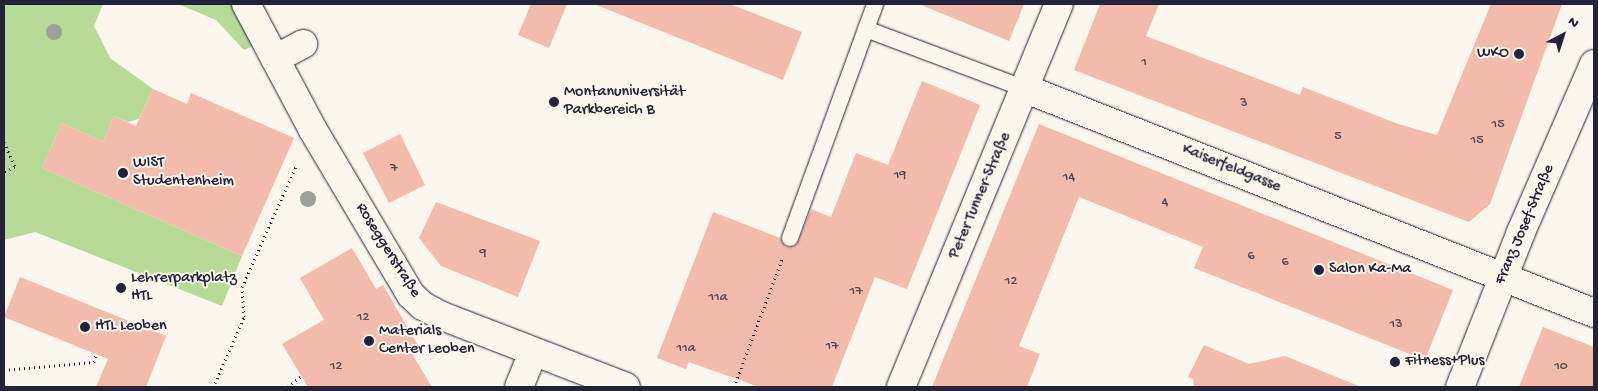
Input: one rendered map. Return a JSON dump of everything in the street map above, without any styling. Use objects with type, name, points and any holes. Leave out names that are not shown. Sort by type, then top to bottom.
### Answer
[{"type":"street","name":"Roseggerstraße","points":[[246,4],[313,130],[411,295],[423,306],[442,316],[626,387]]},
{"type":"street","name":"Peter Tunner-Straße","points":[[901,387],[1026,89],[1059,4]]},
{"type":"street","points":[[275,59],[303,44]]},
{"type":"street","name":"Franz Josef-Straße","points":[[1460,387],[1504,277],[1594,64]]},
{"type":"street","name":"Kaiserfeldgasse","points":[[1026,89],[1594,313]]},
{"type":"street","points":[[519,387],[533,352]]},
{"type":"lane","points":[[790,238],[875,4]]},
{"type":"lane","name":"Kaiserfeldgasse","points":[[866,29],[1026,89]]},
{"type":"path","points":[[215,383],[244,317],[242,287],[313,130]]},
{"type":"path","points":[[4,142],[15,167],[4,172]]},
{"type":"path","points":[[734,387],[790,238]]},
{"type":"path","points":[[4,370],[94,362],[96,354]]},
{"type":"path","points":[[288,387],[301,376]]},
{"type":"green space","points":[[4,4],[103,4],[94,26],[110,58],[153,89],[139,119],[128,122],[114,116],[103,142],[62,123],[42,168],[242,256],[222,306],[35,232],[4,240]]},
{"type":"green space","points":[[178,4],[246,4],[265,40],[244,50],[216,20]]},
{"type":"building","points":[[531,4],[567,4],[549,48],[518,35]]},
{"type":"building","points":[[594,4],[730,4],[802,32],[783,80]]},
{"type":"building","points":[[919,4],[1024,4],[1009,41]]},
{"type":"building","points":[[1100,4],[1159,4],[1146,36],[1300,95],[1303,87],[1398,124],[1437,135],[1491,4],[1562,4],[1490,204],[1469,222],[1074,70]]},
{"type":"building","points":[[922,81],[980,105],[907,289],[875,277],[832,387],[759,387],[689,362],[686,369],[657,358],[713,212],[780,238],[786,247],[796,246],[811,209],[831,217],[856,153],[888,165]]},
{"type":"building","name":"WIST Studentenheim","points":[[153,89],[187,104],[191,93],[294,138],[242,256],[42,168],[62,123],[103,142],[114,116],[136,126]]},
{"type":"building","points":[[1039,124],[1453,290],[1425,360],[1194,268],[1203,247],[1079,197],[1019,346],[1040,354],[1027,387],[932,387]]},
{"type":"building","points":[[400,134],[425,185],[389,203],[363,153]]},
{"type":"building","points":[[436,202],[540,241],[518,297],[441,266],[419,238]]},
{"type":"building","points":[[352,248],[376,289],[383,285],[420,349],[412,354],[432,387],[308,387],[282,344],[324,320],[300,278]]},
{"type":"building","name":"HTL Leoben","points":[[20,277],[166,336],[146,387],[96,387],[108,359],[4,317]]},
{"type":"building","points":[[1543,327],[1594,347],[1594,387],[1519,387]]},
{"type":"building","points":[[1204,345],[1249,364],[1285,356],[1361,387],[1194,387],[1193,379],[1188,377]]},
{"type":"place","name":"WKO","points":[[1519,54]]},
{"type":"place","name":"Montanuniversität Parkbereich B","points":[[554,102]]},
{"type":"place","name":"WIST Studentenheim","points":[[123,173]]},
{"type":"place","name":"Salon Ka-Ma","points":[[1319,270]]},
{"type":"place","name":"Lehrerparkplatz HTL","points":[[121,288]]},
{"type":"place","name":"HTL Leoben","points":[[85,327]]},
{"type":"place","name":"Materials Center Leoben","points":[[369,341]]},
{"type":"place","name":"Fitness+Plus","points":[[1395,362]]}]
